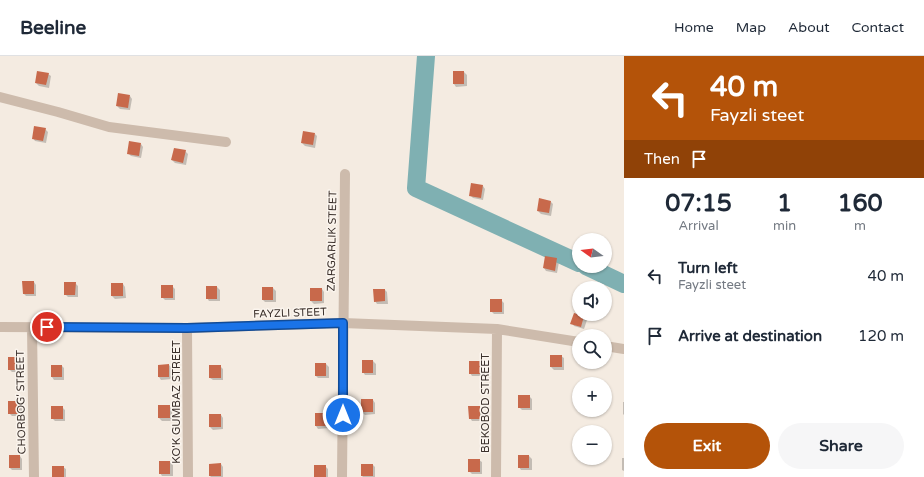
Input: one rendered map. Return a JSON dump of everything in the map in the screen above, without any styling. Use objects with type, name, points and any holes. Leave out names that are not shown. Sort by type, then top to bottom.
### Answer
[{"type":"street","points":[[0,97],[109,127],[226,142]]},
{"type":"street","name":"ZARGARLIK STEET","points":[[342,477],[345,174]]},
{"type":"street","name":"FAYZLI STEET","points":[[0,327],[187,328],[343,323],[497,329],[572,341]]},
{"type":"street","name":"CHORBOG' STREET","points":[[32,327],[34,477]]},
{"type":"street","name":"KO'K GUMBAZ STREET","points":[[187,328],[188,477]]},
{"type":"street","name":"BEKOBOD STREET","points":[[496,477],[497,329]]},
{"type":"street","points":[[612,347],[624,349]]},
{"type":"building","points":[[37,71],[49,73],[46,85],[35,83]]},
{"type":"building","points":[[453,71],[464,71],[464,84],[453,84]]},
{"type":"building","points":[[118,93],[130,95],[128,108],[116,106]]},
{"type":"building","points":[[34,126],[46,128],[43,141],[32,139]]},
{"type":"building","points":[[303,131],[315,133],[313,145],[301,143]]},
{"type":"building","points":[[129,141],[141,143],[139,156],[127,154]]},
{"type":"building","points":[[174,148],[186,150],[183,163],[171,160]]},
{"type":"building","points":[[471,183],[483,185],[481,198],[469,196]]},
{"type":"building","points":[[539,198],[551,201],[549,213],[537,211]]},
{"type":"building","points":[[545,256],[557,258],[555,271],[543,268]]},
{"type":"building","points":[[22,281],[34,281],[34,294],[23,294]]},
{"type":"building","points":[[64,282],[76,282],[75,295],[64,295]]},
{"type":"building","points":[[111,283],[123,283],[123,296],[111,296]]},
{"type":"building","points":[[161,285],[173,285],[173,298],[161,298]]},
{"type":"building","points":[[206,286],[217,286],[217,299],[206,299]]},
{"type":"building","points":[[262,287],[273,287],[273,300],[262,300]]},
{"type":"building","points":[[310,288],[322,288],[322,301],[310,301]]},
{"type":"building","points":[[373,289],[385,289],[385,301],[374,302]]},
{"type":"building","points":[[490,299],[502,299],[502,312],[490,312]]},
{"type":"building","points":[[572,318],[572,321],[583,321],[581,327],[570,324]]},
{"type":"building","points":[[550,355],[562,355],[562,367],[550,367]]},
{"type":"building","points":[[8,357],[20,357],[20,370],[8,370]]},
{"type":"building","points":[[362,360],[373,360],[373,373],[362,373]]},
{"type":"building","points":[[469,361],[480,361],[480,374],[469,374]]},
{"type":"building","points":[[315,363],[326,363],[326,376],[315,376]]},
{"type":"building","points":[[169,364],[169,377],[158,377],[158,365]]},
{"type":"building","points":[[51,365],[62,365],[62,377],[51,377]]},
{"type":"building","points":[[209,365],[221,365],[221,378],[209,378]]},
{"type":"building","points":[[518,395],[530,395],[530,408],[518,408]]},
{"type":"building","points":[[361,399],[373,399],[373,412],[361,412]]},
{"type":"building","points":[[8,401],[20,401],[20,414],[8,414]]},
{"type":"building","points":[[158,405],[170,405],[170,418],[158,418]]},
{"type":"building","points":[[51,406],[63,406],[63,419],[51,419]]},
{"type":"building","points":[[468,406],[480,406],[480,419],[469,419]]},
{"type":"building","points":[[315,413],[326,413],[326,426],[315,426]]},
{"type":"building","points":[[209,414],[221,414],[221,427],[209,427]]},
{"type":"building","points":[[9,455],[20,455],[20,468],[9,468]]},
{"type":"building","points":[[518,455],[529,455],[529,468],[518,468]]},
{"type":"building","points":[[468,459],[480,459],[480,472],[468,472]]},
{"type":"building","points":[[159,461],[170,461],[170,474],[159,474]]},
{"type":"building","points":[[221,463],[221,476],[209,476],[209,464]]},
{"type":"building","points":[[361,464],[373,464],[373,476],[361,476]]},
{"type":"building","points":[[314,465],[326,465],[326,477],[314,477]]},
{"type":"building","points":[[52,466],[64,466],[64,477],[52,477]]},
{"type":"waterway","points":[[426,56],[416,188],[572,260]]},
{"type":"waterway","points":[[601,273],[624,284]]},
{"type":"route","points":[[47,327],[187,328],[343,323],[343,415]]}]
